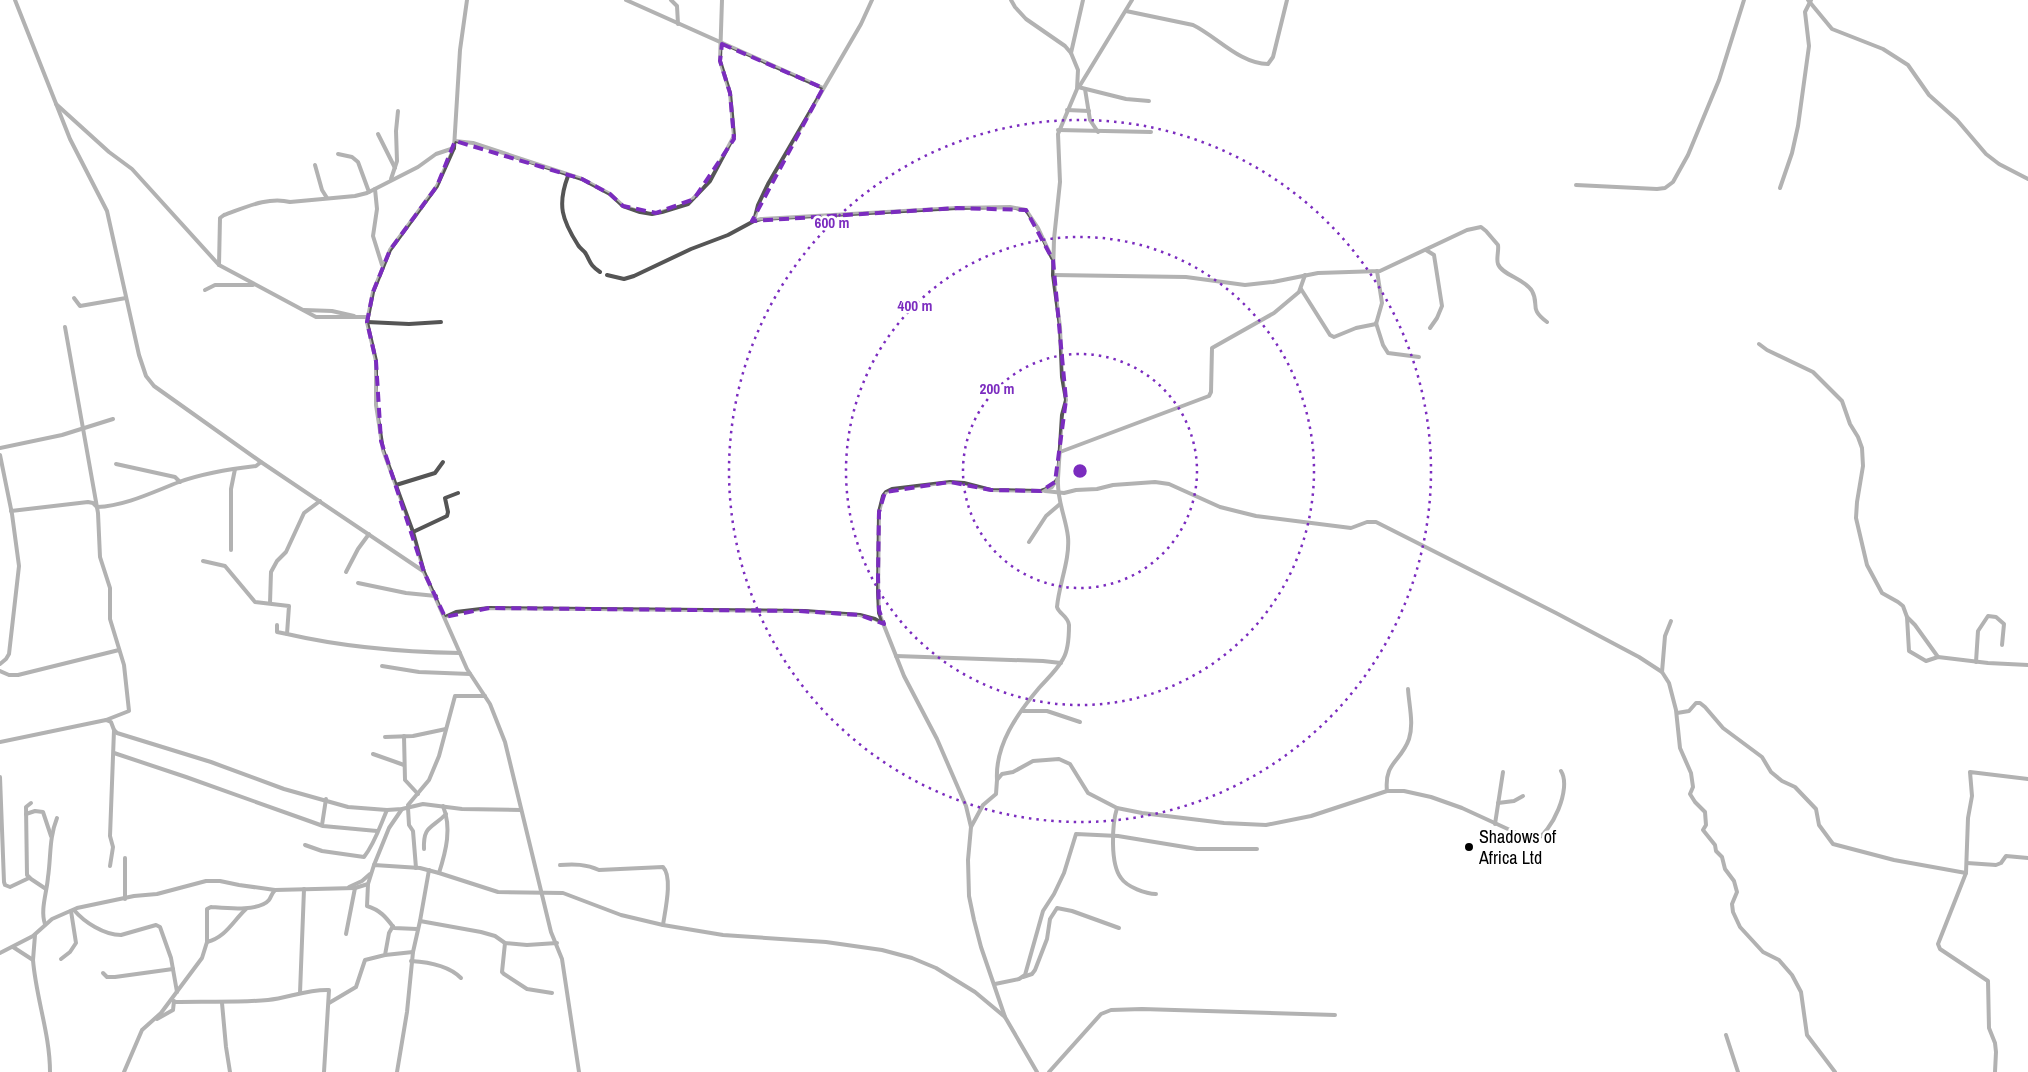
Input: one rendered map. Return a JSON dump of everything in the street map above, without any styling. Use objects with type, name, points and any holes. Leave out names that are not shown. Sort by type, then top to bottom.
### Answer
[{"type":"street","points":[[15,0],[70,139],[107,211],[138,356],[146,376],[152,383],[262,462],[424,572]]},
{"type":"street","points":[[467,0],[460,50],[454,148],[437,186],[394,244],[382,266],[373,292],[368,319],[376,361],[376,398],[381,441],[413,532],[424,572],[470,674],[485,696],[505,742],[551,932],[557,943],[565,976],[579,1072]]},
{"type":"street","points":[[626,0],[823,88]]},
{"type":"street","points":[[671,0],[677,6],[678,24]]},
{"type":"street","points":[[455,141],[473,143],[568,176],[582,179],[614,197],[623,206],[640,212],[662,212],[691,202],[710,180],[734,136],[730,93],[720,61],[722,0]]},
{"type":"street","points":[[754,221],[758,205],[768,184],[861,24],[872,0]]},
{"type":"street","points":[[1011,0],[1026,19],[1059,42],[1071,53],[1078,70],[1078,88]]},
{"type":"street","points":[[1071,53],[1083,0]]},
{"type":"street","points":[[971,827],[983,806],[996,794],[1000,749],[1009,730],[1033,695],[1060,663],[1065,653],[1069,625],[1066,616],[1058,609],[1068,539],[1066,521],[1057,493],[1062,415],[1066,400],[1062,377],[1060,327],[1053,275],[1060,182],[1058,130],[1078,88],[1132,0]]},
{"type":"street","points":[[1126,11],[1193,25],[1203,30],[1225,47],[1254,61],[1268,64],[1273,57],[1288,0]]},
{"type":"street","points":[[1576,185],[1657,189],[1665,188],[1672,182],[1688,155],[1712,98],[1730,49],[1744,0]]},
{"type":"street","points":[[1809,0],[1832,29],[1884,49],[1908,65],[1914,70],[1929,95],[1957,120],[1986,154],[1999,164],[2028,178]]},
{"type":"street","points":[[1780,188],[1792,153],[1798,120],[1809,46],[1805,12],[1809,0]]},
{"type":"street","points":[[1078,88],[1126,99],[1149,101]]},
{"type":"street","points":[[1086,89],[1090,120],[1098,132]]},
{"type":"street","points":[[56,104],[116,158],[132,169],[219,265],[316,317],[356,317]]},
{"type":"street","points":[[1067,110],[1089,111]]},
{"type":"street","points":[[391,179],[397,161],[396,131],[398,111]]},
{"type":"street","points":[[1058,130],[1151,132]]},
{"type":"street","points":[[378,134],[395,168]]},
{"type":"street","points":[[219,265],[218,227],[221,216],[248,206],[279,199],[290,202],[355,196],[369,192],[391,179],[418,167],[436,154],[454,148]]},
{"type":"street","points":[[338,154],[352,157],[358,162],[369,192]]},
{"type":"street","points":[[315,165],[320,185],[327,198]]},
{"type":"street","points":[[568,176],[561,196],[563,217],[579,246],[586,254],[590,264],[600,272]]},
{"type":"street","points":[[375,188],[376,209],[373,236],[382,266]]},
{"type":"street","points":[[607,275],[624,279],[634,276],[691,249],[738,230],[754,221],[771,218],[1010,207],[1026,210],[1031,216],[1053,260]]},
{"type":"street","points":[[1053,275],[1186,277],[1240,285],[1267,283],[1324,272],[1377,271],[1384,270],[1467,230],[1478,227],[1483,228],[1498,245],[1498,265],[1522,281],[1532,291],[1537,314],[1547,322]]},
{"type":"street","points":[[1426,250],[1434,255],[1442,304],[1437,318],[1430,328]]},
{"type":"street","points":[[1377,271],[1382,303],[1376,323],[1383,345],[1388,352],[1419,358]]},
{"type":"street","points":[[1060,452],[1209,396],[1211,392],[1212,348],[1268,317],[1301,289],[1305,275]]},
{"type":"street","points":[[205,290],[224,285],[255,285]]},
{"type":"street","points":[[1301,289],[1332,337],[1356,328],[1374,326],[1376,323]]},
{"type":"street","points":[[74,298],[80,306],[126,298]]},
{"type":"street","points":[[303,310],[332,311],[356,317],[409,324],[441,322]]},
{"type":"street","points":[[0,742],[106,720],[129,712],[124,664],[110,619],[110,588],[100,557],[97,507],[65,326]]},
{"type":"street","points":[[1759,344],[1767,350],[1813,372],[1842,401],[1850,424],[1862,448],[1862,466],[1856,518],[1867,565],[1882,593],[1901,604],[1907,617],[1938,657]]},
{"type":"street","points":[[0,448],[62,435],[113,419]]},
{"type":"street","points":[[0,456],[11,511],[18,562],[17,588],[9,654],[0,664]]},
{"type":"street","points":[[97,507],[142,497],[180,482],[213,472],[256,466],[262,462]]},
{"type":"street","points":[[396,485],[435,473],[443,462]]},
{"type":"street","points":[[116,464],[175,477],[180,482]]},
{"type":"street","points":[[231,550],[231,489],[234,469]]},
{"type":"street","points":[[1045,490],[1052,487],[1058,478]]},
{"type":"street","points":[[1037,1072],[1005,1017],[974,920],[969,896],[968,860],[971,827],[966,806],[944,756],[904,676],[879,610],[879,512],[881,499],[886,492],[912,486],[950,482],[991,490],[1045,490],[1057,493],[1123,484],[1160,482],[1220,506],[1256,516],[1351,528],[1367,522],[1376,522],[1639,657],[1662,672],[1669,683],[1677,713],[1680,748],[1692,773],[1693,787],[1690,794],[1694,802],[1705,812],[1706,826],[1703,830],[1715,845],[1716,852],[1722,857],[1725,869],[1734,879],[1737,888],[1732,904],[1734,917],[1749,939],[1766,955],[1779,960],[1792,975],[1801,994],[1806,1035],[1835,1072]]},
{"type":"street","points":[[413,532],[447,516],[445,498],[458,493]]},
{"type":"street","points":[[270,603],[271,572],[277,561],[286,552],[304,512],[320,501]]},
{"type":"street","points":[[11,511],[91,502],[97,507]]},
{"type":"street","points":[[1029,542],[1046,516],[1060,504]]},
{"type":"street","points":[[346,572],[358,549],[369,534]]},
{"type":"street","points":[[203,561],[225,566],[253,600],[289,606],[287,634]]},
{"type":"street","points":[[358,583],[406,593],[436,596]]},
{"type":"street","points":[[445,617],[456,612],[490,608],[799,610],[860,615],[875,619],[884,624]]},
{"type":"street","points":[[1976,662],[1978,630],[1988,616],[1996,617],[2004,624],[2002,645]]},
{"type":"street","points":[[1907,617],[1909,650],[1926,661],[1938,657],[1976,662],[2028,665]]},
{"type":"street","points":[[1662,672],[1665,636],[1671,622]]},
{"type":"street","points":[[277,625],[277,632],[311,640],[388,649],[460,653]]},
{"type":"street","points":[[0,671],[11,676],[18,675],[119,650]]},
{"type":"street","points":[[896,656],[1060,663]]},
{"type":"street","points":[[382,666],[418,672],[470,674]]},
{"type":"street","points":[[1388,791],[1386,777],[1410,736],[1408,689]]},
{"type":"street","points":[[417,929],[400,929],[393,926],[383,914],[367,906],[370,874],[389,828],[402,810],[429,780],[439,756],[455,696],[485,696]]},
{"type":"street","points":[[1677,713],[1689,711],[1696,703],[1700,703],[1705,707],[1716,722],[1762,757],[1771,772],[1782,781],[1794,787],[1816,809],[1819,824],[1833,844],[1894,860],[1966,873]]},
{"type":"street","points":[[1023,711],[1047,710],[1080,722]]},
{"type":"street","points":[[106,720],[111,722],[114,730],[110,836],[113,847],[110,866]]},
{"type":"street","points":[[385,737],[446,729]]},
{"type":"street","points":[[114,730],[117,733],[211,762],[284,789],[351,807],[402,810],[418,804],[450,808],[521,810]]},
{"type":"street","points":[[404,736],[404,765],[407,783],[418,794]]},
{"type":"street","points":[[114,753],[131,757],[291,816],[322,825],[377,831]]},
{"type":"street","points":[[372,754],[404,765]]},
{"type":"street","points":[[998,780],[1002,774],[1014,772],[1033,761],[1059,759],[1070,764],[1087,792],[1117,808],[1214,822],[1266,825],[1311,816],[1388,791],[1404,791],[1431,797],[1462,808],[1532,841],[1537,840],[1550,824],[1562,801],[1565,781],[1561,771]]},
{"type":"street","points":[[1495,824],[1503,772]]},
{"type":"street","points":[[1995,1072],[1995,1043],[1989,1028],[1988,981],[1940,949],[1938,945],[1966,873],[1968,818],[1972,796],[1970,772],[2028,779]]},
{"type":"street","points":[[0,777],[4,882],[10,887],[29,878]]},
{"type":"street","points":[[1498,804],[1514,801],[1523,796]]},
{"type":"street","points":[[322,825],[326,799]]},
{"type":"street","points":[[31,803],[27,806],[26,814],[26,866],[29,878],[46,889]]},
{"type":"street","points":[[439,873],[447,838],[446,813],[443,806]]},
{"type":"street","points":[[408,808],[409,825],[413,831],[416,868]]},
{"type":"street","points":[[424,849],[426,831],[450,808]]},
{"type":"street","points":[[1117,808],[1113,836],[1115,858],[1121,878],[1140,890],[1156,894]]},
{"type":"street","points":[[304,845],[322,851],[363,857],[374,844],[377,831],[387,810]]},
{"type":"street","points":[[26,814],[35,811],[43,812],[51,836]]},
{"type":"street","points":[[45,924],[43,915],[51,836],[57,818]]},
{"type":"street","points":[[1023,977],[1030,962],[1043,911],[1064,873],[1074,835],[1113,836],[1202,849],[1257,849]]},
{"type":"street","points":[[1967,863],[1996,865],[2001,863],[2006,856],[2028,858]]},
{"type":"street","points":[[125,858],[125,898]]},
{"type":"street","points":[[560,865],[578,864],[593,867],[597,870],[663,867],[668,874],[667,902],[663,925]]},
{"type":"street","points":[[374,865],[429,870],[498,892],[541,892],[571,895],[621,915],[663,925],[723,934],[835,943],[882,950],[912,958],[936,968],[966,986],[1005,1017]]},
{"type":"street","points":[[397,1072],[412,952],[429,870]]},
{"type":"street","points":[[347,888],[358,884],[370,874]]},
{"type":"street","points":[[0,953],[35,934],[45,924],[72,910],[125,898],[157,894],[210,880],[274,890],[355,888],[368,884]]},
{"type":"street","points":[[346,934],[355,888]]},
{"type":"street","points":[[300,993],[304,889]]},
{"type":"street","points":[[124,1072],[139,1036],[176,994],[202,958],[207,942],[206,912],[208,908],[246,909],[268,902],[274,890]]},
{"type":"street","points":[[995,984],[1032,974],[1046,943],[1050,919],[1058,908],[1072,911],[1119,928]]},
{"type":"street","points":[[207,942],[218,938],[226,932],[246,909]]},
{"type":"street","points":[[61,959],[70,952],[76,942],[72,910]]},
{"type":"street","points":[[72,910],[87,922],[115,934],[121,935],[157,925],[164,936],[173,969],[176,994],[173,1010],[153,1020]]},
{"type":"street","points":[[420,920],[496,936],[505,943],[527,945],[557,943]]},
{"type":"street","points":[[386,955],[389,933],[393,926]]},
{"type":"street","points":[[35,934],[34,974],[49,1045],[50,1072]]},
{"type":"street","points":[[505,943],[502,972],[527,989],[552,993]]},
{"type":"street","points":[[13,947],[33,960]]},
{"type":"street","points":[[329,1003],[356,987],[364,960],[412,952]]},
{"type":"street","points":[[411,961],[429,963],[450,969],[461,978]]},
{"type":"street","points":[[103,974],[107,977],[115,977],[173,969]]},
{"type":"street","points":[[174,1002],[222,1003],[270,1000],[300,993],[329,990],[324,1072]]},
{"type":"street","points":[[222,1003],[230,1072]]},
{"type":"street","points":[[1049,1072],[1100,1014],[1107,1010],[1142,1009],[1334,1015]]},
{"type":"street","points":[[1726,1035],[1738,1072]]},
{"type":"highlighted area","points":[[722,44],[823,88],[752,221],[957,208],[1026,210],[1053,260],[1066,400],[1055,482],[1041,491],[991,490],[950,482],[885,492],[879,512],[878,577],[879,610],[884,624],[860,615],[799,611],[489,608],[445,617],[424,572],[381,441],[376,361],[367,322],[373,292],[390,250],[437,186],[455,141],[582,179],[610,194],[623,206],[656,213],[694,199],[734,139],[730,93],[720,61]]},
{"type":"place","name":"Shadows of Africa Ltd","points":[[1469,847]]}]
